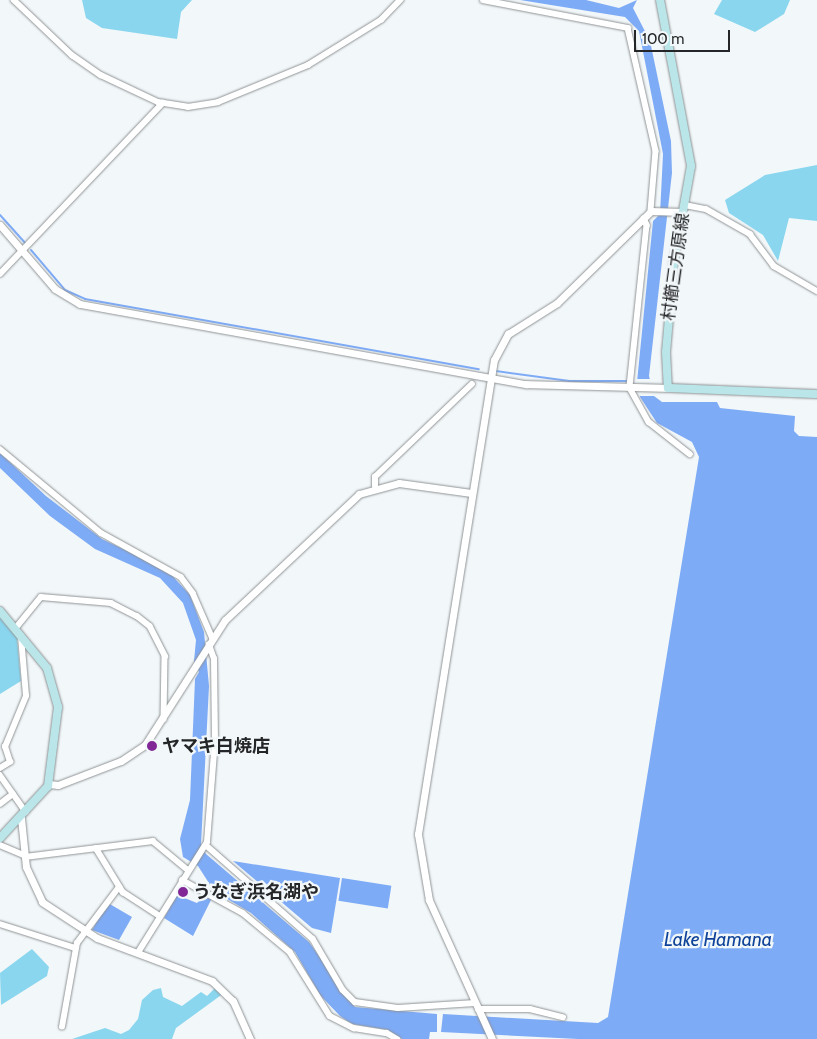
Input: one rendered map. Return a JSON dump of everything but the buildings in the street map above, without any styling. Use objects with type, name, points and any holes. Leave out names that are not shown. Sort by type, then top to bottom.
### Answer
[{"type":"main road","name":"村櫛三方原線","points":[[663,2],[690,155],[667,335],[668,388]]},
{"type":"main road","points":[[668,388],[817,394]]},
{"type":"main road","points":[[0,611],[47,668],[57,692],[50,784],[24,815],[0,838]]},
{"type":"street","points":[[14,0],[77,59],[163,103],[212,104],[302,67],[381,20],[400,0]]},
{"type":"street","points":[[483,0],[628,28],[656,151],[655,210]]},
{"type":"street","points":[[0,274],[24,251],[163,103]]},
{"type":"street","points":[[492,1039],[429,900],[418,834],[471,494],[496,353],[508,334],[557,303],[644,218],[655,210],[706,209],[750,234],[774,266],[817,291]]},
{"type":"street","points":[[644,218],[647,225],[632,388],[649,422],[690,454]]},
{"type":"street","points":[[0,225],[55,289],[80,304],[491,378],[561,388],[668,388]]},
{"type":"street","points":[[374,487],[375,477],[472,384]]},
{"type":"street","points":[[0,449],[101,533],[180,576],[193,593],[210,644],[214,660],[215,742],[206,846],[182,880],[139,951]]},
{"type":"street","points":[[50,784],[58,785],[134,754],[164,720],[230,615],[341,509],[374,487],[399,483],[471,494]]},
{"type":"street","points":[[15,629],[41,597],[111,603],[137,616],[150,626],[165,656],[164,720]]},
{"type":"street","points":[[0,768],[10,762],[5,747],[26,696],[21,636]]},
{"type":"street","points":[[0,775],[14,794],[24,815],[24,856],[38,898],[83,931],[139,951],[217,984],[238,1008],[250,1039]]},
{"type":"street","points":[[0,804],[14,794]]},
{"type":"street","points":[[0,845],[24,856],[153,841],[190,869]]},
{"type":"street","points":[[206,846],[313,939],[345,994],[354,1002],[398,1008],[530,1010],[564,1017]]},
{"type":"street","points":[[96,848],[119,887],[160,916]]},
{"type":"street","points":[[182,880],[243,913],[290,952],[332,1018],[397,1039]]},
{"type":"street","points":[[62,1027],[75,948],[83,931],[119,887]]},
{"type":"street","points":[[0,924],[75,948]]},
{"type":"shaded area","points":[[82,0],[192,0],[181,12],[177,39],[102,28],[86,18]]},
{"type":"shaded area","points":[[722,0],[790,0],[784,14],[755,32],[714,14]]},
{"type":"shaded area","points":[[817,165],[817,221],[789,218],[778,261],[763,235],[729,213],[725,200],[765,175]]},
{"type":"shaded area","points":[[0,618],[17,638],[21,681],[0,694]]},
{"type":"shaded area","points":[[32,949],[49,967],[47,976],[1,1005],[0,973]]},
{"type":"shaded area","points":[[216,987],[224,993],[176,1028],[172,1039],[72,1039],[105,1028],[121,1034],[129,1030],[138,1019],[142,1000],[153,990],[161,988],[163,997],[182,1006],[201,992],[207,996]]},
{"type":"water","name":"Lake Hamana","points":[[520,0],[586,0],[619,8],[637,0],[633,8],[650,41],[671,141],[672,173],[649,376],[654,396],[662,402],[717,402],[720,408],[795,416],[794,431],[799,436],[817,437],[817,1039],[578,1039],[441,1032],[443,1014],[598,1023],[608,1017],[699,457],[692,442],[657,423],[640,397],[637,382],[653,221],[660,214],[663,154],[639,31],[625,17]]},
{"type":"water","points":[[0,453],[46,496],[102,539],[167,570],[190,595],[204,632],[209,686],[201,845],[206,854],[309,942],[355,1007],[437,1014],[437,1032],[430,1032],[429,1039],[402,1039],[388,1030],[352,1024],[340,1016],[320,995],[295,952],[251,913],[214,891],[198,866],[183,857],[180,839],[190,800],[195,679],[199,672],[194,661],[196,640],[183,603],[160,578],[95,549],[50,516],[0,468]]},
{"type":"water","points":[[233,861],[340,878],[331,933],[312,928]]},
{"type":"water","points":[[342,878],[391,886],[388,909],[338,901]]},
{"type":"water","points":[[177,895],[197,903],[205,895],[212,898],[193,936],[164,918]]},
{"type":"water","points":[[108,903],[132,917],[119,940],[92,930]]},
{"type":"pier","points":[[634,379],[653,379],[658,396],[637,396]]},
{"type":"waterway","points":[[0,215],[27,245]]},
{"type":"waterway","points":[[31,250],[65,290],[85,299],[479,369]]},
{"type":"waterway","points":[[496,371],[569,381],[627,381]]},
{"type":"waterway","points":[[334,982],[341,992]]},
{"type":"place","name":"ヤマキ白焼店","points":[[152,746]]},
{"type":"place","name":"うなぎ浜名湖や","points":[[183,892]]}]
